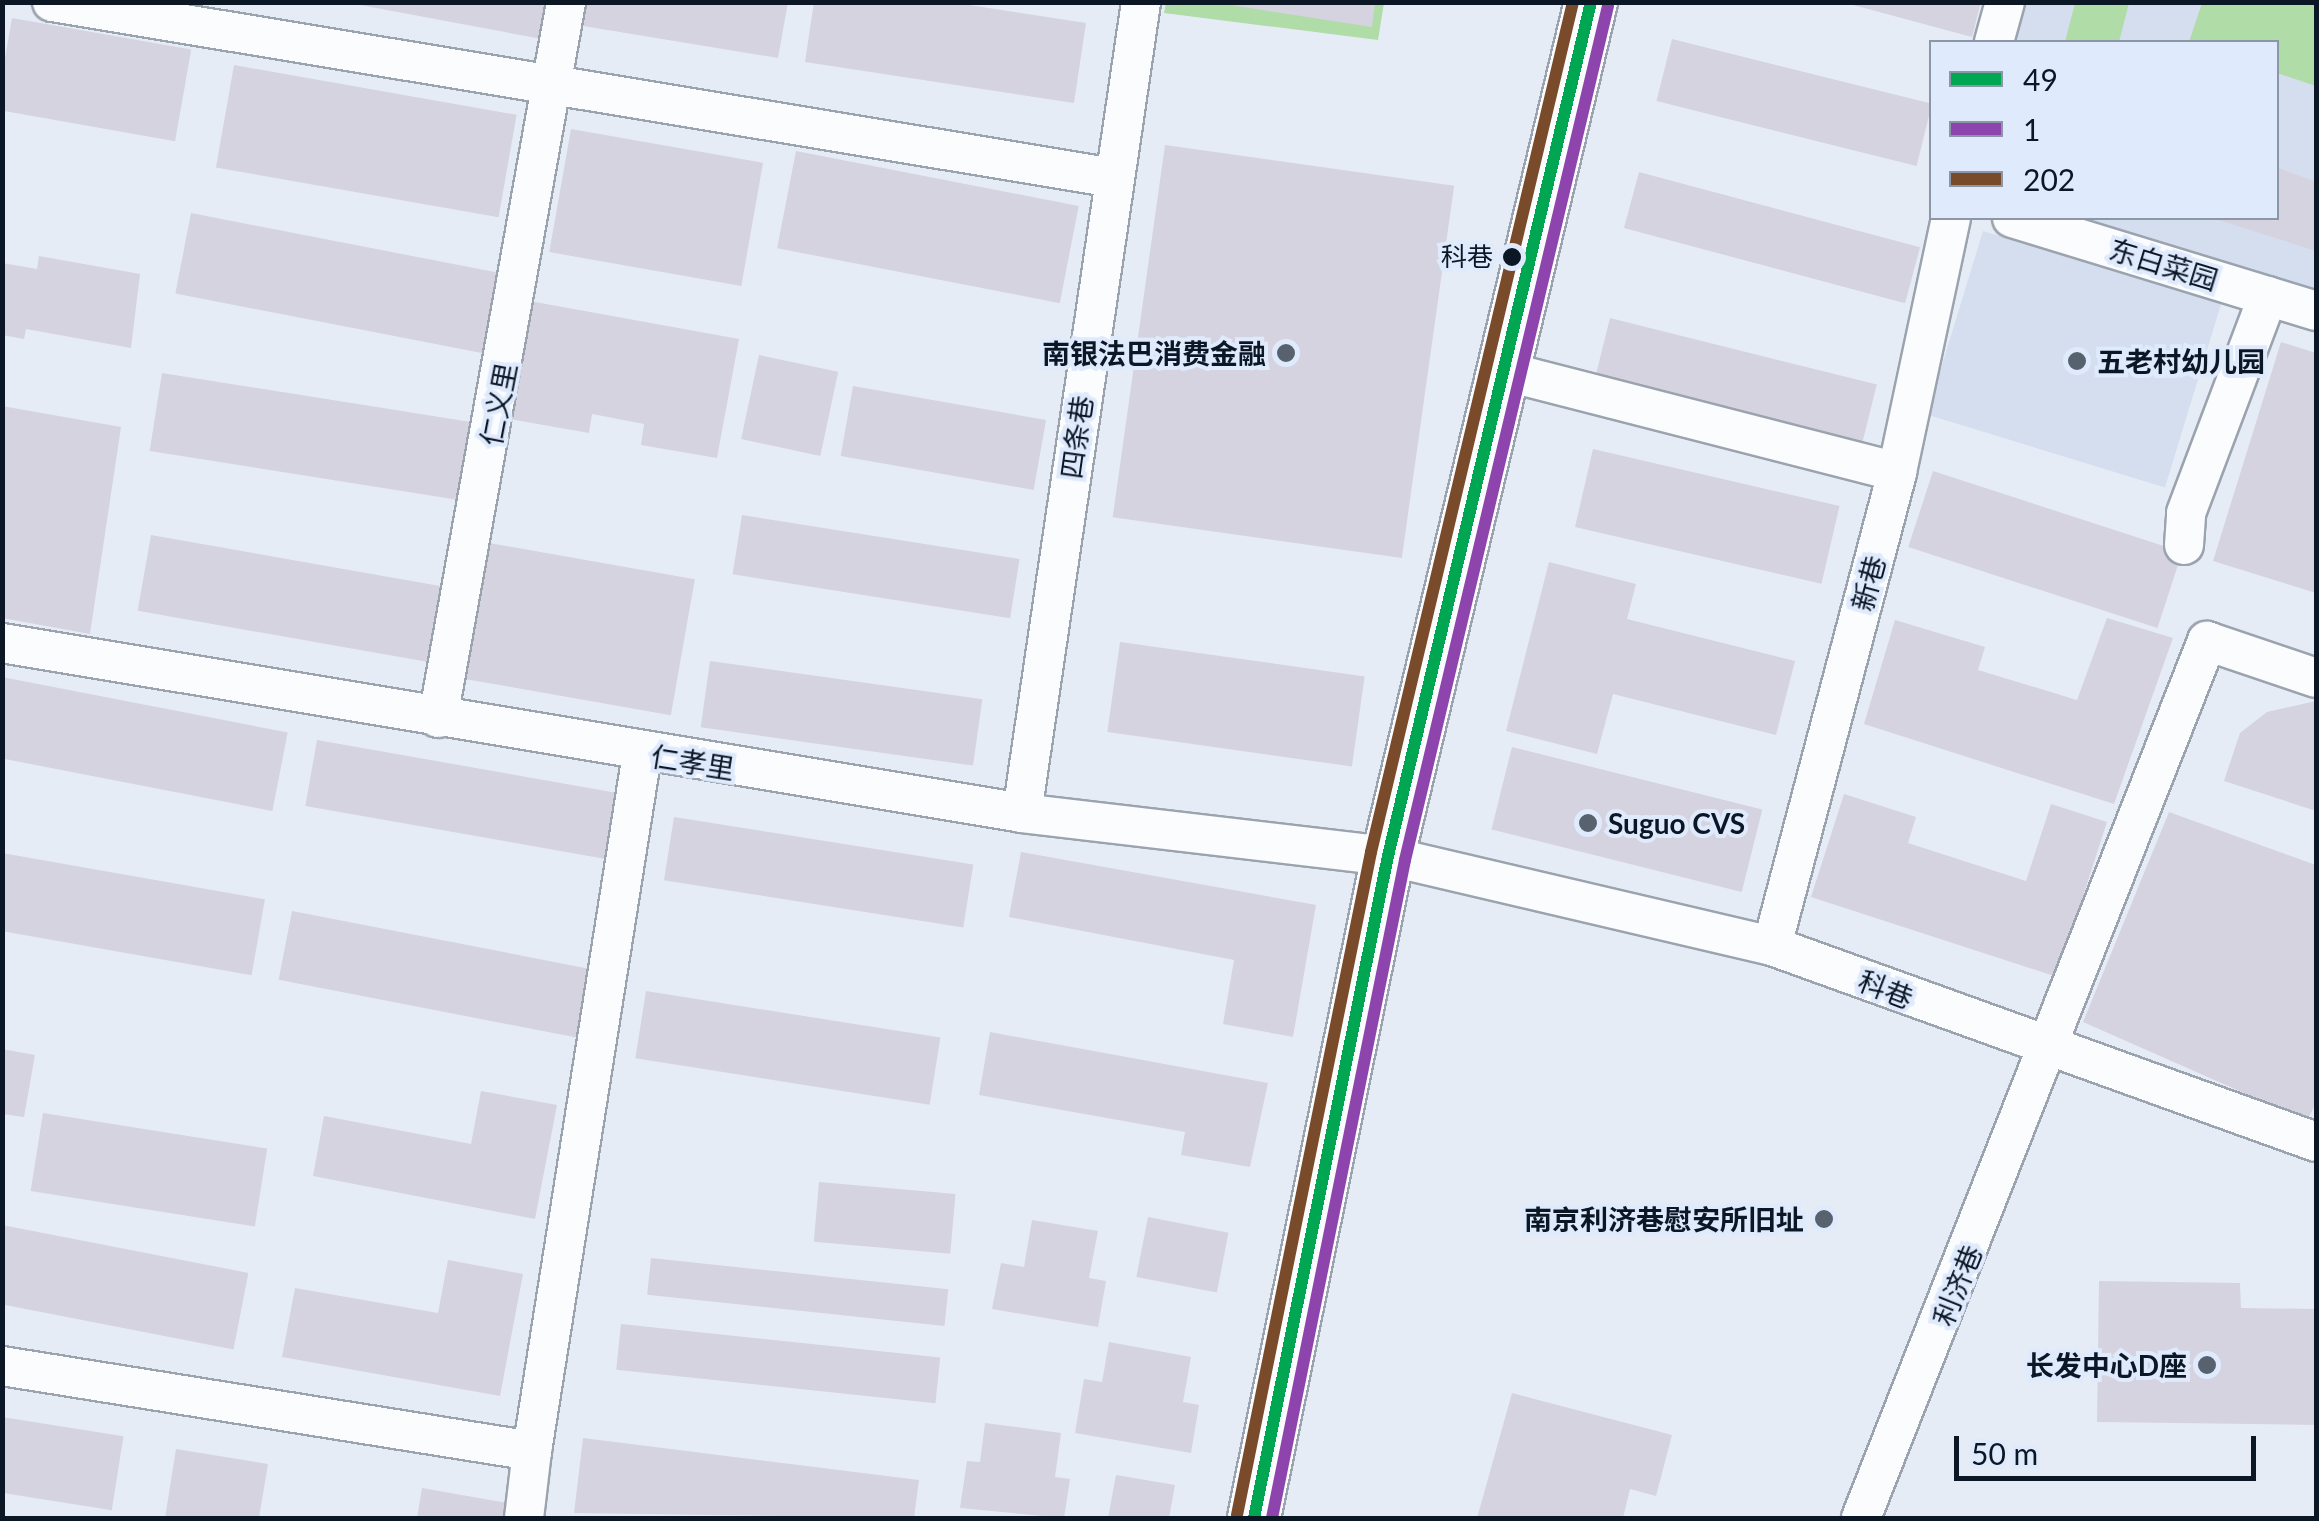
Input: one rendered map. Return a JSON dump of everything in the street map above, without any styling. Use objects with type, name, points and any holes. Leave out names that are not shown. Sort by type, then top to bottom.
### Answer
[{"type":"street","points":[[52,2],[553,89],[1114,178]]},
{"type":"street","name":"仁义里","points":[[438,718],[566,2]]},
{"type":"street","name":"四条巷","points":[[1022,813],[1141,2]]},
{"type":"street","points":[[1254,1518],[1388,856],[1590,2]]},
{"type":"street","points":[[1994,40],[2004,2]]},
{"type":"street","name":"新巷","points":[[1772,946],[1897,472],[1951,220]]},
{"type":"street","name":"东白菜园","points":[[2019,220],[2316,311]]},
{"type":"street","points":[[2184,545],[2186,513],[2268,296]]},
{"type":"street","points":[[1500,370],[1897,472]]},
{"type":"street","name":"利济巷","points":[[1861,1518],[2052,1050],[2208,641],[2316,678]]},
{"type":"street","name":"仁孝里","points":[[2,643],[642,754],[1022,813],[1388,856]]},
{"type":"street","points":[[524,1518],[642,754]]},
{"type":"street","name":"科巷","points":[[1388,856],[1772,946],[2316,1142]]},
{"type":"street","points":[[2,1366],[532,1451]]},
{"type":"shaded area","points":[[2004,3],[2316,3],[2316,311],[2019,220],[2279,220],[2279,40],[1995,40]]},
{"type":"shaded area","name":"五老村幼儿园","points":[[1983,231],[2221,304],[2165,487],[1927,415]]},
{"type":"green space","points":[[1166,3],[1384,3],[1378,40],[1164,13]]},
{"type":"green space","points":[[2075,3],[2129,3],[2120,40],[2066,40]]},
{"type":"green space","points":[[2202,3],[2316,3],[2316,86],[2279,74],[2279,40],[2190,40]]},
{"type":"building","points":[[344,2],[552,2],[547,40]]},
{"type":"building","points":[[581,2],[788,2],[778,58],[577,25]]},
{"type":"building","points":[[814,2],[950,2],[1086,23],[1074,103],[805,62]]},
{"type":"building","points":[[1211,2],[1375,2],[1372,27]]},
{"type":"building","points":[[1842,2],[1981,2],[1972,37]]},
{"type":"building","points":[[12,18],[191,50],[175,141],[2,111],[2,75]]},
{"type":"building","points":[[1672,39],[1929,103],[1929,116],[1917,166],[1657,101]]},
{"type":"building","points":[[234,65],[517,115],[499,217],[216,167]]},
{"type":"building","points":[[571,129],[763,163],[741,286],[549,252]]},
{"type":"building","name":"南银法巴消费金融","points":[[1165,145],[1454,186],[1402,558],[1113,517]]},
{"type":"building","points":[[796,151],[1079,206],[1060,303],[777,248]]},
{"type":"building","points":[[2279,168],[2316,182],[2316,251],[2218,220],[2279,220]]},
{"type":"building","points":[[1639,172],[1920,247],[1905,303],[1624,228]]},
{"type":"building","points":[[191,213],[501,273],[486,354],[175,293]]},
{"type":"building","points":[[39,256],[140,274],[131,348],[26,329],[24,339],[2,335],[2,263],[37,269]]},
{"type":"building","points":[[524,300],[739,339],[717,458],[641,445],[644,424],[592,414],[589,433],[503,418]]},
{"type":"building","points":[[1610,318],[1877,385],[1862,444],[1595,377]]},
{"type":"building","points":[[2281,342],[2316,353],[2316,593],[2213,561]]},
{"type":"building","points":[[759,355],[838,372],[820,456],[741,439]]},
{"type":"building","points":[[162,373],[474,422],[462,500],[150,451]]},
{"type":"building","points":[[853,386],[1046,420],[1034,490],[841,456]]},
{"type":"building","points":[[2,406],[121,427],[90,634],[2,618]]},
{"type":"building","points":[[1593,449],[1840,506],[1822,584],[1575,527]]},
{"type":"building","points":[[1933,471],[2182,552],[2157,628],[1908,547]]},
{"type":"building","points":[[742,515],[1020,559],[1010,618],[733,574]]},
{"type":"building","points":[[151,535],[442,586],[428,662],[138,611]]},
{"type":"building","points":[[489,543],[695,579],[671,715],[465,679]]},
{"type":"building","points":[[1549,562],[1636,584],[1627,619],[1795,661],[1776,735],[1613,694],[1597,754],[1506,731]]},
{"type":"building","points":[[2107,618],[2173,638],[2114,804],[1864,724],[1895,620],[1985,647],[1978,670],[2077,700]]},
{"type":"building","points":[[1120,642],[1365,676],[1352,766],[1107,732]]},
{"type":"building","points":[[710,661],[982,699],[973,766],[701,727]]},
{"type":"building","points":[[2,677],[288,733],[272,811],[2,758]]},
{"type":"building","points":[[2316,701],[2316,811],[2224,781],[2240,733],[2267,712]]},
{"type":"building","points":[[317,740],[630,795],[619,861],[305,806]]},
{"type":"building","points":[[1512,747],[1762,809],[1742,892],[1491,829]]},
{"type":"building","points":[[1844,794],[1916,817],[1908,843],[2026,881],[2051,804],[2107,822],[2057,977],[1811,897]]},
{"type":"building","points":[[2169,812],[2316,865],[2316,1103],[2307,1121],[2083,1022]]},
{"type":"building","points":[[674,817],[973,864],[963,928],[664,880]]},
{"type":"building","points":[[1021,852],[1316,905],[1293,1037],[1223,1024],[1234,960],[1009,917]]},
{"type":"building","points":[[2,853],[265,899],[252,975],[2,931]]},
{"type":"building","points":[[292,911],[596,970],[583,1039],[279,980]]},
{"type":"building","points":[[646,991],[940,1038],[930,1105],[635,1058]]},
{"type":"building","points":[[990,1032],[1268,1083],[1250,1167],[1181,1155],[1185,1132],[979,1095]]},
{"type":"building","points":[[2,1049],[35,1055],[24,1117],[2,1114]]},
{"type":"building","points":[[481,1091],[557,1105],[535,1219],[313,1176],[324,1116],[471,1144]]},
{"type":"building","points":[[43,1113],[267,1149],[255,1227],[31,1191]]},
{"type":"building","points":[[819,1182],[955,1194],[950,1254],[814,1242]]},
{"type":"building","points":[[1148,1217],[1228,1233],[1217,1293],[1136,1277]]},
{"type":"building","points":[[1032,1220],[1098,1231],[1089,1278],[1106,1281],[1098,1327],[992,1309],[1001,1263],[1024,1267]]},
{"type":"building","points":[[2,1225],[248,1273],[234,1349],[2,1304]]},
{"type":"building","points":[[651,1258],[948,1289],[944,1326],[647,1295]]},
{"type":"building","points":[[448,1260],[523,1274],[500,1396],[282,1357],[295,1288],[438,1313]]},
{"type":"building","name":"长发中心D座","points":[[2099,1281],[2240,1283],[2241,1308],[2316,1309],[2316,1425],[2097,1422]]},
{"type":"building","points":[[621,1324],[940,1358],[935,1403],[616,1370]]},
{"type":"building","points":[[1109,1342],[1191,1357],[1183,1402],[1199,1405],[1191,1453],[1075,1433],[1084,1379],[1102,1382]]},
{"type":"building","points":[[1512,1393],[1672,1435],[1656,1496],[1630,1489],[1623,1518],[1477,1518]]},
{"type":"building","points":[[2,1417],[123,1436],[112,1510],[2,1493]]},
{"type":"building","points":[[985,1423],[1061,1433],[1055,1477],[1070,1479],[1064,1518],[960,1508],[967,1461],[980,1462]]},
{"type":"building","points":[[583,1438],[919,1480],[914,1518],[574,1513]]},
{"type":"building","points":[[176,1449],[268,1464],[259,1518],[165,1518]]},
{"type":"building","points":[[1116,1475],[1175,1485],[1169,1518],[1108,1518]]},
{"type":"building","points":[[422,1488],[507,1503],[504,1518],[417,1518]]},
{"type":"transit line","name":"202","points":[[1237,1515],[1371,852],[1573,2]]},
{"type":"transit line","name":"49","points":[[1254,1518],[1388,856],[1591,2]]},
{"type":"transit line","name":"1","points":[[1272,1518],[1405,860],[1608,6]]},
{"type":"place","name":"科巷","points":[[1512,257]]},
{"type":"place","name":"南银法巴消费金融","points":[[1286,353]]},
{"type":"place","name":"五老村幼儿园","points":[[2077,361]]},
{"type":"place","name":"Suguo CVS","points":[[1588,823]]},
{"type":"place","name":"南京利济巷慰安所旧址","points":[[1824,1219]]},
{"type":"place","name":"长发中心D座","points":[[2207,1365]]}]
